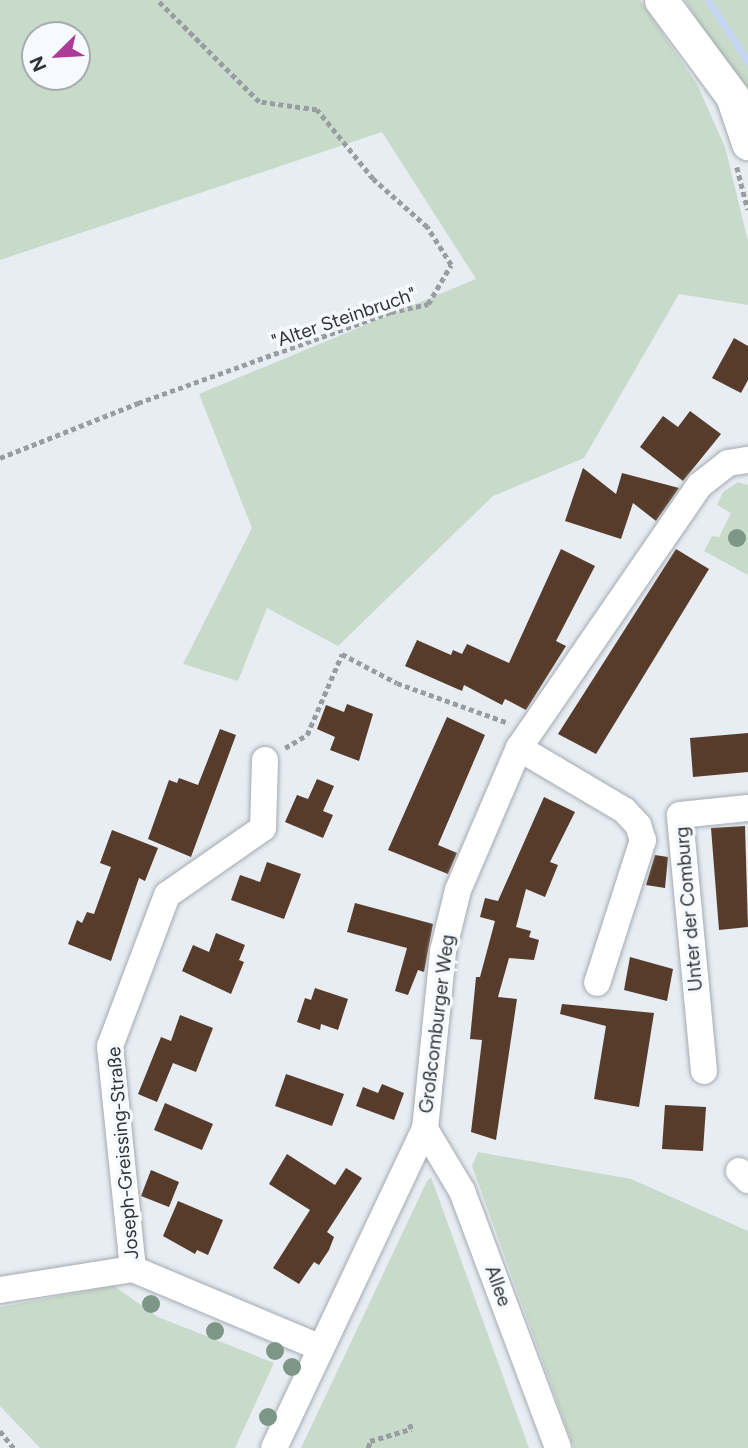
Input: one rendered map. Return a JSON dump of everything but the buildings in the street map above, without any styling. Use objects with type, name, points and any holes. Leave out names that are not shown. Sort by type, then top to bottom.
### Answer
[{"type":"main road","points":[[661,0],[732,96],[748,143]]},
{"type":"street","name":"Großcomburger Weg","points":[[274,1448],[425,1129],[443,951],[458,890],[524,740],[700,485],[728,463],[748,460]]},
{"type":"street","points":[[524,740],[624,810],[638,825],[643,840],[597,983]]},
{"type":"street","name":"Joseph-Greissing-Straße","points":[[133,1269],[110,1046],[167,895],[263,828],[265,760]]},
{"type":"street","name":"Unter der Comburg","points":[[704,1071],[680,815],[748,807]]},
{"type":"street","name":"Allee","points":[[425,1129],[462,1191],[558,1448]]},
{"type":"street","points":[[0,1290],[133,1269],[321,1348]]},
{"type":"path","name":"\"Alter Steinbruch\"","points":[[0,458],[138,403],[391,313],[429,304],[451,265],[427,227],[373,179],[317,110],[259,102],[157,0]]},
{"type":"path","points":[[265,760],[307,735],[342,654],[397,683],[524,740]]},
{"type":"path","points":[[368,1448],[370,1441],[411,1430],[408,1423]]},
{"type":"path","points":[[0,1431],[14,1448]]},
{"type":"green space","points":[[0,0],[640,0],[697,84],[725,147],[748,241],[748,305],[679,294],[584,458],[493,496],[338,646],[267,608],[238,681],[183,664],[252,528],[199,394],[476,279],[382,132],[0,260]]},
{"type":"green space","points":[[685,0],[748,0],[748,87],[744,92]]},
{"type":"green space","points":[[738,482],[748,485],[748,575],[704,551],[712,536],[719,537],[731,513],[717,505],[723,492]]},
{"type":"green space","points":[[478,1152],[631,1179],[748,1231],[748,1448],[574,1448],[472,1166]]},
{"type":"green space","points":[[431,1177],[529,1448],[301,1448],[427,1181]]},
{"type":"green space","points":[[114,1286],[158,1317],[274,1363],[235,1448],[40,1448],[0,1406],[0,1307]]},
{"type":"waterway","points":[[708,0],[748,62]]}]
